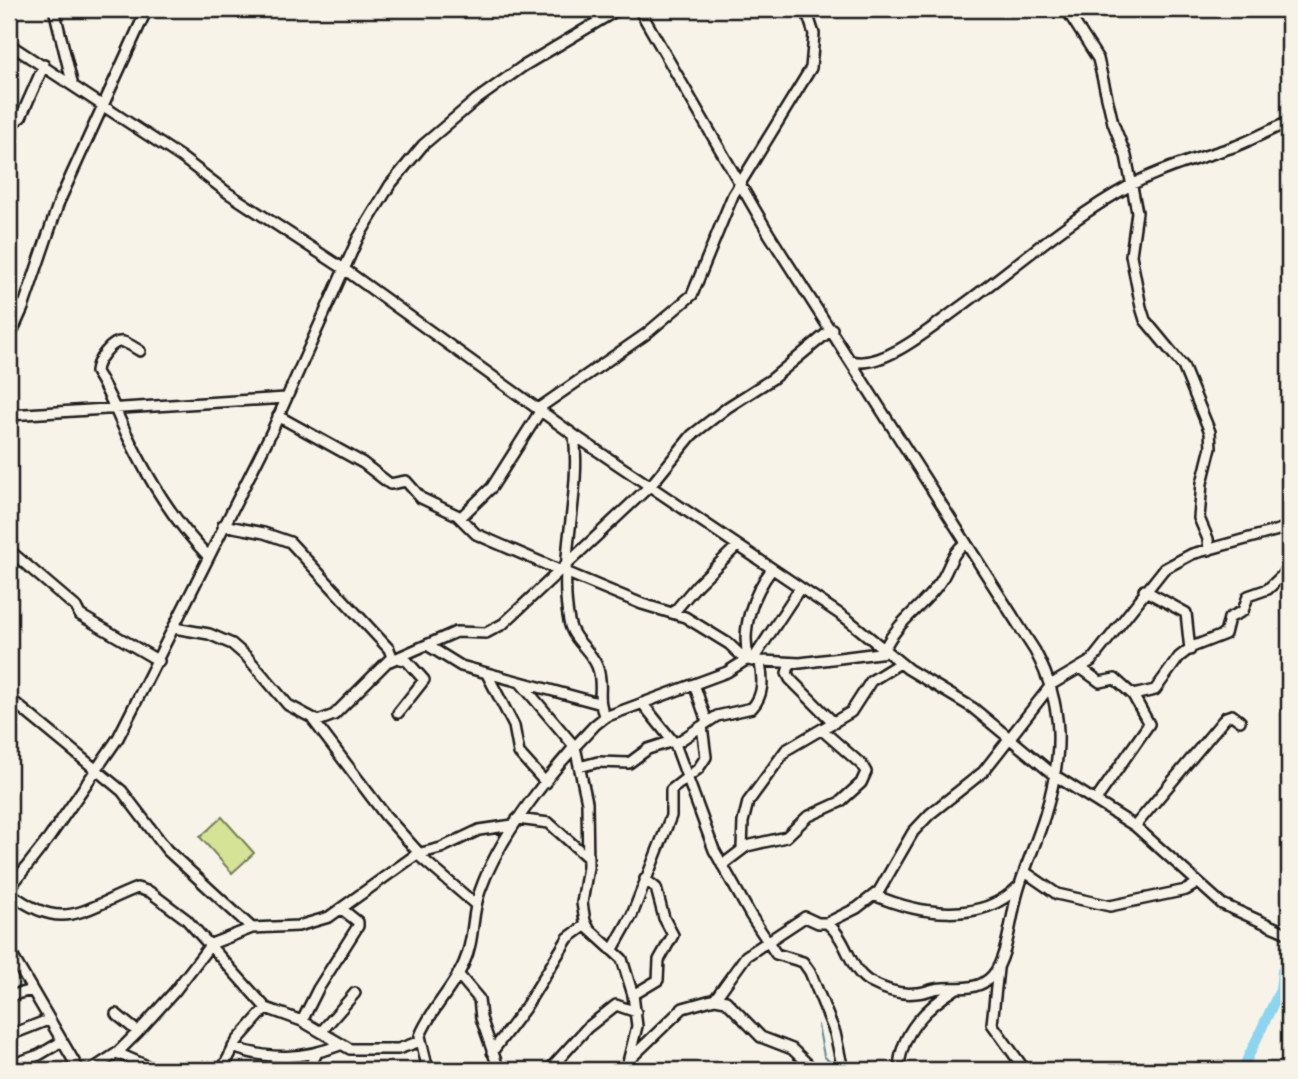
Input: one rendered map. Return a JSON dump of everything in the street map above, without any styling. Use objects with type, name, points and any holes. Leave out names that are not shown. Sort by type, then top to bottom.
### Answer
[{"type":"street","points":[[54,9],[72,83]]},
{"type":"street","points":[[9,338],[23,308],[59,202],[78,164],[101,105],[108,98],[148,9]]},
{"type":"street","points":[[421,1041],[403,1048],[367,1051],[341,1045],[302,1021],[266,1008],[211,944],[174,909],[150,892],[136,888],[78,913],[50,916],[34,910],[9,890],[98,769],[159,661],[278,416],[358,238],[390,185],[410,159],[440,128],[522,67],[618,9]]},
{"type":"street","points":[[639,9],[677,71],[739,184],[1035,651],[1052,684],[1059,717],[1054,775],[1045,815],[1020,886],[998,967],[992,1024],[1025,1070]]},
{"type":"street","points":[[458,516],[464,516],[492,487],[540,409],[646,334],[688,300],[739,184],[811,68],[814,34],[806,9]]},
{"type":"street","points":[[1066,9],[1098,59],[1113,123],[1133,184],[1137,212],[1131,255],[1145,320],[1183,366],[1210,432],[1211,447],[1202,483],[1199,518],[1209,550]]},
{"type":"street","points":[[9,44],[72,83],[344,269],[574,435],[652,484],[737,547],[800,588],[900,663],[973,708],[1054,775],[1135,826],[1196,884],[1222,904],[1289,934]]},
{"type":"street","points":[[9,126],[21,117],[44,65]]},
{"type":"street","points":[[863,377],[864,369],[871,363],[930,329],[1008,272],[1067,224],[1133,184],[1193,158],[1237,145],[1289,122]]},
{"type":"street","points":[[9,301],[23,308]]},
{"type":"street","points":[[313,720],[323,721],[334,715],[394,660],[456,632],[481,633],[497,628],[566,569],[652,484],[690,437],[708,421],[772,379],[832,329]]},
{"type":"street","points":[[140,351],[124,342],[116,343],[96,368],[153,486],[179,524],[208,556]]},
{"type":"street","points":[[852,360],[871,363]]},
{"type":"street","points":[[9,415],[286,398]]},
{"type":"street","points":[[278,416],[363,463],[390,484],[405,481],[417,496],[458,516],[475,534],[566,569],[642,604],[674,612],[725,641],[752,661]]},
{"type":"street","points":[[574,435],[576,459],[566,569],[569,621],[575,636],[596,665],[600,687],[598,703],[606,717]]},
{"type":"street","points":[[223,525],[277,536],[290,542],[389,649],[394,660]]},
{"type":"street","points":[[715,999],[725,989],[741,960],[766,941],[791,929],[805,917],[818,923],[827,923],[874,895],[887,880],[914,832],[930,814],[979,776],[1052,684],[1082,669],[1109,639],[1144,590],[1169,565],[1209,550],[1289,527]]},
{"type":"street","points":[[886,650],[897,626],[939,584],[952,554],[965,543]]},
{"type":"street","points":[[674,612],[697,585],[737,547]]},
{"type":"street","points":[[9,550],[76,607],[80,615],[159,661]]},
{"type":"street","points":[[579,766],[598,762],[629,763],[648,748],[674,743],[704,724],[734,710],[747,710],[755,704],[763,682],[752,661],[744,630],[761,585],[772,569]]},
{"type":"street","points":[[1133,695],[1155,690],[1178,657],[1225,634],[1229,618],[1243,611],[1248,596],[1268,589],[1289,569]]},
{"type":"street","points":[[752,661],[800,588]]},
{"type":"street","points":[[1144,590],[1186,613],[1190,650]]},
{"type":"street","points":[[174,628],[209,634],[232,644],[247,657],[288,705],[313,720],[385,815],[418,853],[475,905]]},
{"type":"street","points":[[427,645],[453,663],[598,703]]},
{"type":"street","points":[[428,1070],[421,1041],[422,1032],[443,993],[458,975],[473,940],[475,905],[484,881],[515,822],[575,747],[606,717],[752,661],[790,663],[886,650]]},
{"type":"street","points":[[394,660],[407,661],[424,680],[398,713]]},
{"type":"street","points":[[790,663],[787,673],[790,679],[834,723]]},
{"type":"street","points":[[742,848],[743,822],[752,796],[786,750],[855,709],[876,677],[900,663]]},
{"type":"street","points":[[1082,669],[1100,682],[1115,678],[1133,695],[1149,724],[1096,800]]},
{"type":"street","points":[[487,674],[514,726],[519,753],[546,783]]},
{"type":"street","points":[[520,682],[575,747],[587,802],[588,858],[582,903],[586,925],[613,949],[625,965],[636,1012],[637,1026],[626,1070]]},
{"type":"street","points":[[613,949],[632,915],[672,811],[671,790],[704,764],[704,724],[695,684]]},
{"type":"street","points":[[9,698],[122,791],[167,850],[252,928]]},
{"type":"street","points":[[642,703],[674,743],[722,865],[766,941],[776,954],[797,959],[807,967],[835,1033],[843,1070]]},
{"type":"street","points":[[1135,826],[1226,717],[1232,715],[1240,721]]},
{"type":"street","points":[[722,865],[742,848],[781,840],[807,817],[839,802],[864,779],[866,772],[862,765],[822,730]]},
{"type":"street","points":[[91,1070],[117,1053],[138,1032],[175,991],[211,944],[252,928],[298,926],[344,910],[418,853],[441,848],[479,830],[515,822],[549,823],[588,858]]},
{"type":"street","points":[[1025,872],[1057,894],[1110,906],[1186,890],[1196,884]]},
{"type":"street","points":[[633,995],[658,980],[659,960],[674,935],[664,918],[656,888],[645,879]]},
{"type":"street","points":[[874,895],[912,910],[942,913],[987,905],[1011,894],[1020,886]]},
{"type":"street","points":[[302,1021],[318,989],[358,926],[358,922],[344,910]]},
{"type":"street","points":[[827,923],[844,940],[856,969],[870,982],[911,993],[971,988],[984,982],[998,967]]},
{"type":"street","points":[[492,1052],[525,1008],[568,938],[586,925]]},
{"type":"street","points":[[9,950],[79,1070]]},
{"type":"street","points":[[458,975],[479,999],[481,1018],[499,1070]]},
{"type":"street","points":[[899,1070],[900,1050],[909,1031],[936,1003],[957,988]]},
{"type":"street","points":[[9,996],[32,990]]},
{"type":"street","points":[[321,1032],[355,993]]},
{"type":"street","points":[[631,1058],[683,1008],[715,999],[726,1001],[761,1037],[792,1049],[814,1070]]},
{"type":"street","points":[[549,1070],[587,1028],[616,1005],[636,1012]]},
{"type":"street","points":[[222,1070],[233,1047],[266,1008]]},
{"type":"street","points":[[116,1014],[138,1032]]},
{"type":"street","points":[[10,1035],[48,1020]]},
{"type":"street","points":[[13,1064],[39,1055],[61,1042]]},
{"type":"street","points":[[233,1047],[270,1057],[316,1055],[341,1045]]},
{"type":"street","points":[[117,1053],[156,1070]]},
{"type":"street","points":[[308,1070],[316,1055]]},
{"type":"green space","points":[[222,817],[254,853],[232,873],[200,837]]},
{"type":"waterway","points":[[1242,1070],[1280,990],[1282,971],[1289,959]]},
{"type":"waterway","points":[[818,1025],[824,1056],[837,1070]]}]
